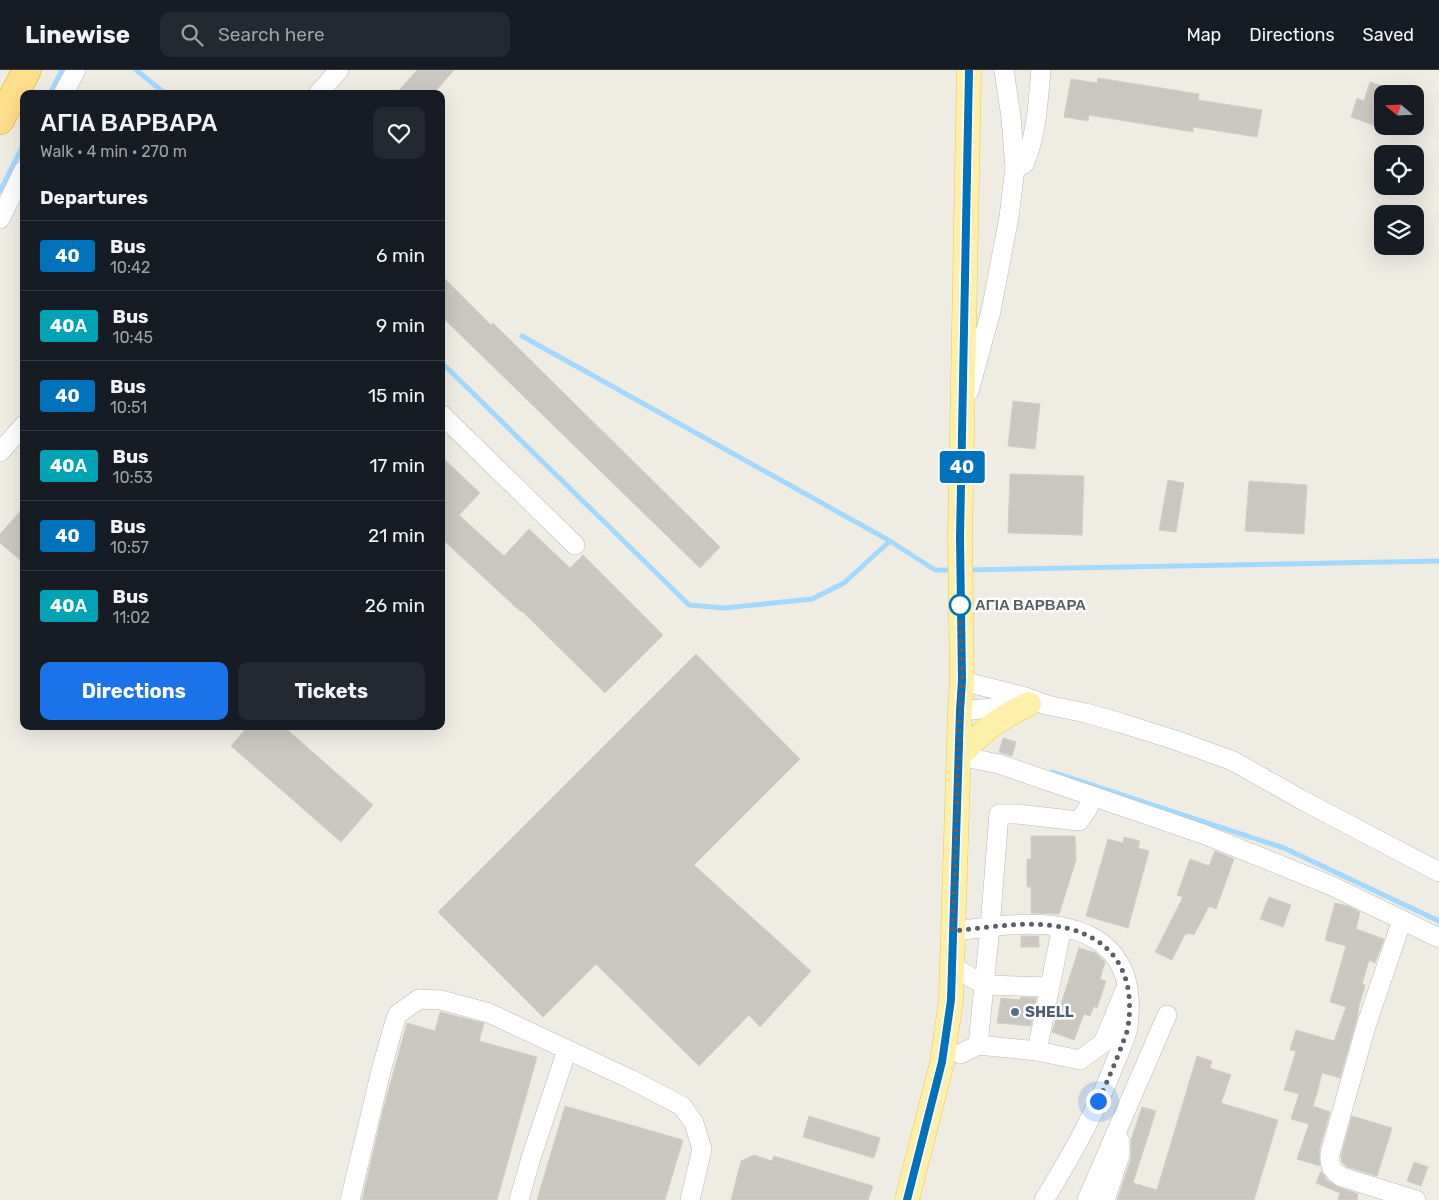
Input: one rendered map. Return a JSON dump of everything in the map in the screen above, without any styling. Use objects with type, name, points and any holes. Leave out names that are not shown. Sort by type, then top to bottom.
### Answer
[{"type":"highway","points":[[0,120],[27,70]]},
{"type":"main road","points":[[907,1200],[942,1062],[951,1000],[962,680],[960,537],[969,70]]},
{"type":"main road","points":[[959,756],[994,723],[1038,705]]},
{"type":"street","points":[[65,90],[76,70]]},
{"type":"street","points":[[322,90],[339,70]]},
{"type":"street","points":[[962,414],[990,311],[1009,217],[1015,168],[1011,117],[1004,70]]},
{"type":"street","points":[[1015,168],[1024,164],[1036,130],[1041,70]]},
{"type":"street","points":[[0,219],[20,178]]},
{"type":"street","points":[[445,418],[575,545]]},
{"type":"street","points":[[0,452],[20,430]]},
{"type":"street","points":[[962,680],[1022,696],[1038,705]]},
{"type":"street","points":[[960,711],[1038,705],[1086,713],[1175,740],[1233,761],[1302,800],[1439,872]]},
{"type":"street","points":[[959,756],[1000,764],[1203,834],[1332,886],[1439,938]]},
{"type":"street","points":[[978,1045],[999,814],[1017,814],[1079,821],[1088,808],[1092,796]]},
{"type":"street","points":[[1402,920],[1366,1026],[1330,1154],[1330,1162],[1335,1173],[1342,1177],[1416,1200]]},
{"type":"street","points":[[953,931],[990,927],[1048,925],[1062,927],[1090,936],[1117,958],[1123,969],[1128,984],[1128,1028],[1112,1070],[1076,1147],[1044,1200]]},
{"type":"street","points":[[1037,1052],[1062,927]]},
{"type":"street","points":[[952,966],[984,985],[1049,987]]},
{"type":"street","points":[[960,1054],[978,1045],[1037,1052],[1080,1060],[1103,1043],[1128,984]]},
{"type":"street","points":[[350,1200],[395,1021],[398,1014],[419,999],[441,1000],[489,1013],[682,1106],[694,1124],[702,1149],[690,1200]]},
{"type":"street","points":[[1088,1200],[1167,1015]]},
{"type":"street","points":[[519,1200],[530,1158],[567,1050]]},
{"type":"street","points":[[1105,1200],[1120,1155],[1119,1127]]},
{"type":"building","points":[[417,70],[454,70],[436,90],[400,90]]},
{"type":"building","points":[[1098,78],[1199,94],[1198,100],[1262,110],[1257,137],[1193,127],[1193,132],[1089,115],[1088,121],[1064,117],[1071,79],[1097,83]]},
{"type":"building","points":[[1370,82],[1379,85],[1374,85],[1374,125],[1351,117],[1357,98],[1364,101]]},
{"type":"building","points":[[445,279],[491,325],[493,323],[720,547],[700,568],[445,320]]},
{"type":"building","points":[[1013,401],[1040,404],[1035,449],[1008,446]]},
{"type":"building","points":[[445,460],[480,493],[459,515],[504,556],[529,529],[570,568],[583,555],[663,635],[605,693],[445,542]]},
{"type":"building","points":[[1010,474],[1084,476],[1082,535],[1008,533]]},
{"type":"building","points":[[1168,480],[1184,483],[1176,532],[1159,530]]},
{"type":"building","points":[[1249,481],[1307,485],[1304,534],[1245,531]]},
{"type":"building","points":[[20,512],[20,560],[0,543],[0,534]]},
{"type":"building","points":[[696,654],[800,759],[694,865],[811,971],[760,1027],[749,1015],[699,1066],[596,964],[543,1017],[438,912]]},
{"type":"building","points":[[245,730],[288,730],[373,805],[341,842],[231,746]]},
{"type":"building","points":[[1003,738],[1016,742],[1012,756],[999,752]]},
{"type":"building","points":[[1031,836],[1075,836],[1076,860],[1059,914],[1031,913],[1031,887],[1027,887],[1027,859],[1031,859]]},
{"type":"building","points":[[1124,837],[1140,841],[1138,848],[1149,851],[1128,928],[1086,916],[1108,839],[1123,843]]},
{"type":"building","points":[[1215,851],[1234,859],[1216,909],[1209,906],[1194,935],[1185,934],[1172,960],[1155,952],[1183,897],[1177,895],[1190,859],[1209,866]]},
{"type":"building","points":[[1269,897],[1291,905],[1283,927],[1260,919]]},
{"type":"building","points":[[1335,903],[1348,906],[1360,912],[1356,929],[1384,939],[1375,963],[1369,960],[1362,984],[1365,985],[1359,1011],[1340,1078],[1322,1073],[1313,1106],[1330,1112],[1319,1151],[1320,1166],[1297,1159],[1309,1124],[1291,1119],[1299,1094],[1284,1090],[1296,1051],[1290,1050],[1296,1030],[1334,1041],[1346,1007],[1330,1002],[1346,946],[1325,940]]},
{"type":"building","points":[[1021,936],[1039,936],[1039,947],[1021,947]]},
{"type":"building","points":[[1079,948],[1096,953],[1105,962],[1100,979],[1106,981],[1097,1008],[1094,1006],[1090,1016],[1084,1014],[1074,1040],[1052,1032]]},
{"type":"building","points":[[1021,997],[1036,998],[1031,1026],[997,1023],[1001,998],[1020,1000]]},
{"type":"building","points":[[440,1012],[484,1023],[479,1041],[537,1057],[497,1200],[362,1200],[383,1110],[407,1023],[435,1031]]},
{"type":"building","points":[[1197,1056],[1212,1061],[1210,1068],[1231,1075],[1221,1103],[1278,1120],[1254,1200],[1117,1200],[1131,1159],[1131,1140],[1142,1107],[1156,1111],[1133,1183],[1157,1190]]},
{"type":"building","points":[[565,1106],[683,1140],[665,1200],[537,1200]]},
{"type":"building","points":[[809,1116],[880,1138],[874,1158],[803,1137]]},
{"type":"building","points":[[1352,1116],[1392,1128],[1377,1176],[1347,1167],[1342,1162],[1341,1156]]},
{"type":"building","points":[[754,1155],[772,1161],[774,1156],[873,1186],[868,1200],[731,1200],[741,1161]]},
{"type":"building","points":[[1414,1162],[1428,1167],[1421,1186],[1407,1181]]},
{"type":"building","points":[[1321,1171],[1327,1180],[1336,1186],[1358,1194],[1357,1200],[1338,1200],[1340,1193],[1316,1183]]},
{"type":"waterway","points":[[52,90],[62,70]]},
{"type":"waterway","points":[[136,70],[161,90]]},
{"type":"waterway","points":[[0,191],[20,152]]},
{"type":"waterway","points":[[522,336],[890,541]]},
{"type":"waterway","points":[[445,366],[689,605],[724,608],[812,599],[844,583],[890,541],[935,570],[954,570]]},
{"type":"waterway","points":[[967,570],[1439,561]]},
{"type":"waterway","points":[[1052,772],[1284,848],[1439,921]]},
{"type":"bus line","name":"40","points":[[907,1200],[942,1062],[951,1000],[962,680],[960,537],[969,70]]},
{"type":"place","name":"ΑΓΙΑ ΒΑΡΒΑΡΑ","points":[[960,605]]},
{"type":"place","name":"SHELL","points":[[1015,1012]]},
{"type":"route","points":[[960,605],[962,680],[953,931],[1020,925],[1062,927],[1090,936],[1117,958],[1128,984],[1128,1028],[1098,1101]]}]
